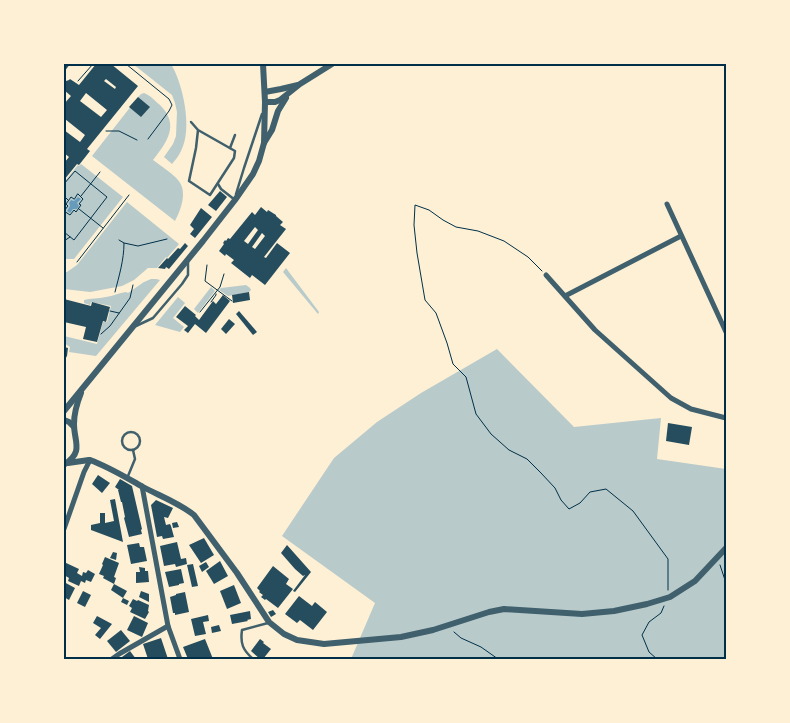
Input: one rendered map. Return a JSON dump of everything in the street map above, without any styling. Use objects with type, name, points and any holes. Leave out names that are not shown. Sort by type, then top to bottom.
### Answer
[{"type":"street","points":[[64,411],[188,259],[253,174],[264,143],[265,92],[263,64]]},
{"type":"street","points":[[265,104],[280,100],[300,84],[332,64]]},
{"type":"street","points":[[265,92],[300,84]]},
{"type":"street","points":[[264,143],[288,95]]},
{"type":"street","points":[[667,204],[726,332]]},
{"type":"street","points":[[565,296],[681,236]]},
{"type":"street","points":[[546,275],[595,330],[671,398],[691,409],[726,418]]},
{"type":"street","points":[[64,464],[71,460],[75,454],[77,444],[74,427],[75,414],[84,387]]},
{"type":"street","points":[[64,420],[74,427]]},
{"type":"street","points":[[77,444],[87,457],[186,508],[194,515],[237,573],[269,622],[284,634],[297,640],[324,644],[401,637],[433,630],[504,608],[590,613],[614,611],[647,604],[670,597],[695,581],[726,548]]},
{"type":"street","points":[[64,464],[87,457]]},
{"type":"street","points":[[64,529],[84,472],[87,457]]},
{"type":"street","points":[[142,486],[168,626],[180,659]]},
{"type":"street","points":[[112,659],[168,626]]},
{"type":"lane","points":[[218,184],[221,189],[235,200],[265,104]]},
{"type":"lane","points":[[191,122],[198,130],[235,151],[234,158],[210,195],[189,181],[198,130]]},
{"type":"lane","points":[[230,148],[235,135]]},
{"type":"lane","points":[[130,329],[153,318],[182,284],[188,274],[188,259]]},
{"type":"lane","points":[[129,433],[136,434],[139,439],[138,446],[133,450],[127,449],[122,443],[123,438],[129,433]]},
{"type":"lane","points":[[127,478],[134,463],[133,450]]},
{"type":"lane","points":[[253,659],[245,652],[241,640],[242,630],[269,622]]},
{"type":"path","points":[[78,81],[93,64]]},
{"type":"path","points":[[126,64],[168,98],[172,106],[148,138]]},
{"type":"path","points":[[106,131],[119,131],[136,140]]},
{"type":"path","points":[[64,184],[75,171],[108,197],[74,240],[64,230],[64,223]]},
{"type":"path","points":[[67,213],[64,211],[71,197],[74,199],[78,194],[80,196],[100,172]]},
{"type":"path","points":[[77,262],[129,195]]},
{"type":"path","points":[[64,196],[69,200]]},
{"type":"path","points":[[67,213],[70,215],[74,210],[76,212],[83,199],[80,196]]},
{"type":"path","points":[[546,275],[528,257],[504,241],[478,230],[456,227],[429,210],[415,205],[414,224],[417,253],[425,300],[436,313],[453,364],[466,377],[476,414],[491,434],[509,450],[527,459],[541,473],[555,488],[560,500],[569,509],[580,503],[590,492],[606,489],[633,511],[668,560],[667,598],[662,613],[649,622],[642,635],[649,652],[657,659]]},
{"type":"path","points":[[79,208],[103,228]]},
{"type":"path","points":[[64,217],[67,213]]},
{"type":"path","points":[[64,241],[71,237]]},
{"type":"path","points":[[119,240],[138,246],[167,239]]},
{"type":"path","points":[[115,292],[123,260],[124,243]]},
{"type":"path","points":[[207,265],[205,281],[232,301]]},
{"type":"path","points":[[200,312],[220,287],[224,274]]},
{"type":"path","points":[[101,334],[110,326],[130,298],[133,285]]},
{"type":"path","points":[[211,302],[216,295],[214,294]]},
{"type":"path","points":[[110,311],[120,313]]},
{"type":"path","points":[[716,558],[726,583]]},
{"type":"path","points":[[448,625],[461,638],[481,647],[498,659]]},
{"type":"shaded area","points":[[133,64],[171,64],[179,83],[185,107],[186,131],[185,142],[172,164],[164,157],[176,136],[177,112],[172,95]]},
{"type":"shaded area","points":[[144,93],[160,105],[166,112],[169,120],[170,126],[167,140],[153,160],[173,175],[181,184],[183,195],[175,221],[92,156],[139,96]]},
{"type":"shaded area","points":[[81,164],[123,197],[74,259],[64,259],[64,182]]},
{"type":"shaded area","points":[[127,202],[179,244],[157,268],[148,268],[134,280],[122,286],[90,292],[64,289],[64,272],[77,265]]},
{"type":"shaded area","points":[[286,268],[319,312],[318,314],[283,272]]},
{"type":"shaded area","points":[[151,279],[160,280],[96,356],[69,352],[70,347],[64,343],[64,336],[97,344],[103,322],[107,322],[111,306],[91,302],[90,305],[84,303],[84,300],[128,293]]},
{"type":"shaded area","points":[[246,285],[251,290],[249,292],[228,296],[219,290],[221,288]]},
{"type":"shaded area","points":[[211,287],[215,291],[198,313],[194,309]]},
{"type":"shaded area","points":[[178,297],[185,303],[173,318],[184,327],[180,332],[155,325]]},
{"type":"shaded area","points":[[497,349],[574,427],[661,418],[657,459],[726,469],[726,659],[351,659],[375,603],[282,536],[334,458],[377,422],[421,393]]},
{"type":"water","points":[[78,197],[81,199],[77,203],[79,206],[70,213],[67,211],[70,206],[69,203]]},
{"type":"building","points":[[64,64],[70,64],[64,72]]},
{"type":"building","points":[[96,64],[111,64],[138,86],[87,149],[90,151],[79,165],[77,164],[64,180],[64,163],[69,157],[64,153],[64,130],[80,142],[85,135],[64,120],[64,104],[71,96],[64,90],[64,84],[70,79],[79,85]],"holes":[[[106,79],[116,87],[115,89],[104,81]],[[86,93],[107,110],[101,117],[80,101]]]},
{"type":"building","points":[[138,97],[150,107],[141,117],[129,107]]},
{"type":"building","points":[[220,191],[227,197],[216,211],[208,205]]},
{"type":"building","points":[[261,207],[267,212],[268,210],[283,222],[280,225],[286,229],[264,257],[266,258],[277,243],[290,253],[265,285],[252,275],[250,278],[231,263],[234,260],[219,251],[225,240],[230,239],[252,212],[255,215]],"holes":[[[255,227],[258,230],[248,244],[244,241]],[[262,233],[265,236],[255,249],[252,247]]]},
{"type":"building","points":[[201,208],[212,217],[195,238],[190,234],[194,229],[190,225]]},
{"type":"building","points":[[185,243],[188,246],[169,269],[166,267],[165,269],[158,268],[167,258]]},
{"type":"building","points":[[249,292],[250,300],[233,303],[232,295]]},
{"type":"building","points":[[223,295],[230,301],[206,333],[195,324],[188,333],[184,330],[188,326],[176,317],[185,306],[199,320],[213,301],[216,304]]},
{"type":"building","points":[[64,299],[91,306],[92,302],[110,307],[106,322],[103,321],[97,342],[83,339],[86,327],[64,322]]},
{"type":"building","points":[[239,311],[257,332],[253,335],[236,314]]},
{"type":"building","points":[[229,319],[235,324],[226,334],[221,329]]},
{"type":"building","points":[[64,347],[68,348],[64,361]]},
{"type":"building","points":[[668,423],[692,427],[689,445],[666,441]]},
{"type":"building","points":[[98,475],[110,483],[102,493],[92,484]]},
{"type":"building","points":[[120,479],[132,486],[142,534],[129,537],[119,490],[115,487]]},
{"type":"building","points":[[115,499],[123,542],[91,530],[91,525],[100,523],[100,513],[105,513],[105,523],[114,521],[110,500]]},
{"type":"building","points":[[156,500],[173,508],[168,518],[164,517],[166,525],[170,524],[171,526],[174,537],[163,539],[162,536],[157,537],[151,505]]},
{"type":"building","points":[[177,522],[179,527],[173,528],[172,523]]},
{"type":"building","points":[[204,538],[214,555],[201,563],[189,545]]},
{"type":"building","points":[[177,542],[181,559],[186,558],[187,564],[176,567],[175,564],[164,566],[160,546]]},
{"type":"building","points":[[139,543],[140,547],[144,547],[147,561],[131,564],[127,545]]},
{"type":"building","points":[[287,545],[311,572],[295,592],[293,591],[305,575],[303,576],[295,569],[281,553]]},
{"type":"building","points":[[113,552],[117,553],[116,560],[110,558]]},
{"type":"building","points":[[105,557],[119,563],[114,577],[116,578],[114,584],[99,574]]},
{"type":"building","points":[[220,561],[228,576],[214,584],[206,571]]},
{"type":"building","points":[[64,562],[79,569],[77,573],[82,576],[83,572],[86,573],[88,570],[95,574],[91,582],[86,580],[85,583],[81,581],[79,586],[68,581],[69,578],[64,575]]},
{"type":"building","points":[[206,562],[209,567],[202,572],[199,566]]},
{"type":"building","points":[[193,564],[198,586],[192,587],[187,565]]},
{"type":"building","points":[[273,566],[289,579],[286,584],[293,589],[278,608],[261,597],[263,595],[257,588]]},
{"type":"building","points":[[139,567],[145,568],[145,571],[148,571],[149,582],[136,583],[136,572],[140,572]]},
{"type":"building","points":[[181,569],[184,583],[169,587],[165,572]]},
{"type":"building","points":[[64,582],[75,588],[69,600],[64,597]]},
{"type":"building","points":[[114,584],[127,591],[123,598],[111,590]]},
{"type":"building","points":[[234,585],[241,603],[227,609],[220,591]]},
{"type":"building","points":[[83,591],[91,595],[85,607],[77,603]]},
{"type":"building","points":[[141,591],[149,594],[149,602],[139,597]]},
{"type":"building","points":[[185,592],[189,612],[175,615],[170,597]]},
{"type":"building","points":[[299,596],[312,606],[315,602],[327,612],[313,630],[300,620],[297,623],[285,614]]},
{"type":"building","points":[[123,598],[129,601],[127,605],[121,602]]},
{"type":"building","points":[[133,599],[149,605],[149,612],[145,619],[130,612],[132,608],[129,606]]},
{"type":"building","points":[[273,610],[276,614],[271,617],[268,612]]},
{"type":"building","points":[[250,611],[251,619],[232,624],[230,615]]},
{"type":"building","points":[[208,615],[209,621],[203,622],[206,634],[195,636],[191,619]]},
{"type":"building","points":[[97,616],[112,624],[100,639],[95,635],[101,628],[93,623]]},
{"type":"building","points":[[134,616],[148,623],[142,637],[127,630]]},
{"type":"building","points":[[219,625],[221,631],[212,633],[211,627]]},
{"type":"building","points":[[121,630],[130,641],[116,652],[107,641]]},
{"type":"building","points":[[161,638],[168,659],[148,659],[143,644]]},
{"type":"building","points":[[205,639],[213,659],[188,659],[183,647]]},
{"type":"building","points":[[260,639],[271,649],[263,659],[260,659],[251,651]]},
{"type":"building","points":[[130,651],[136,659],[124,659],[122,657]]}]
